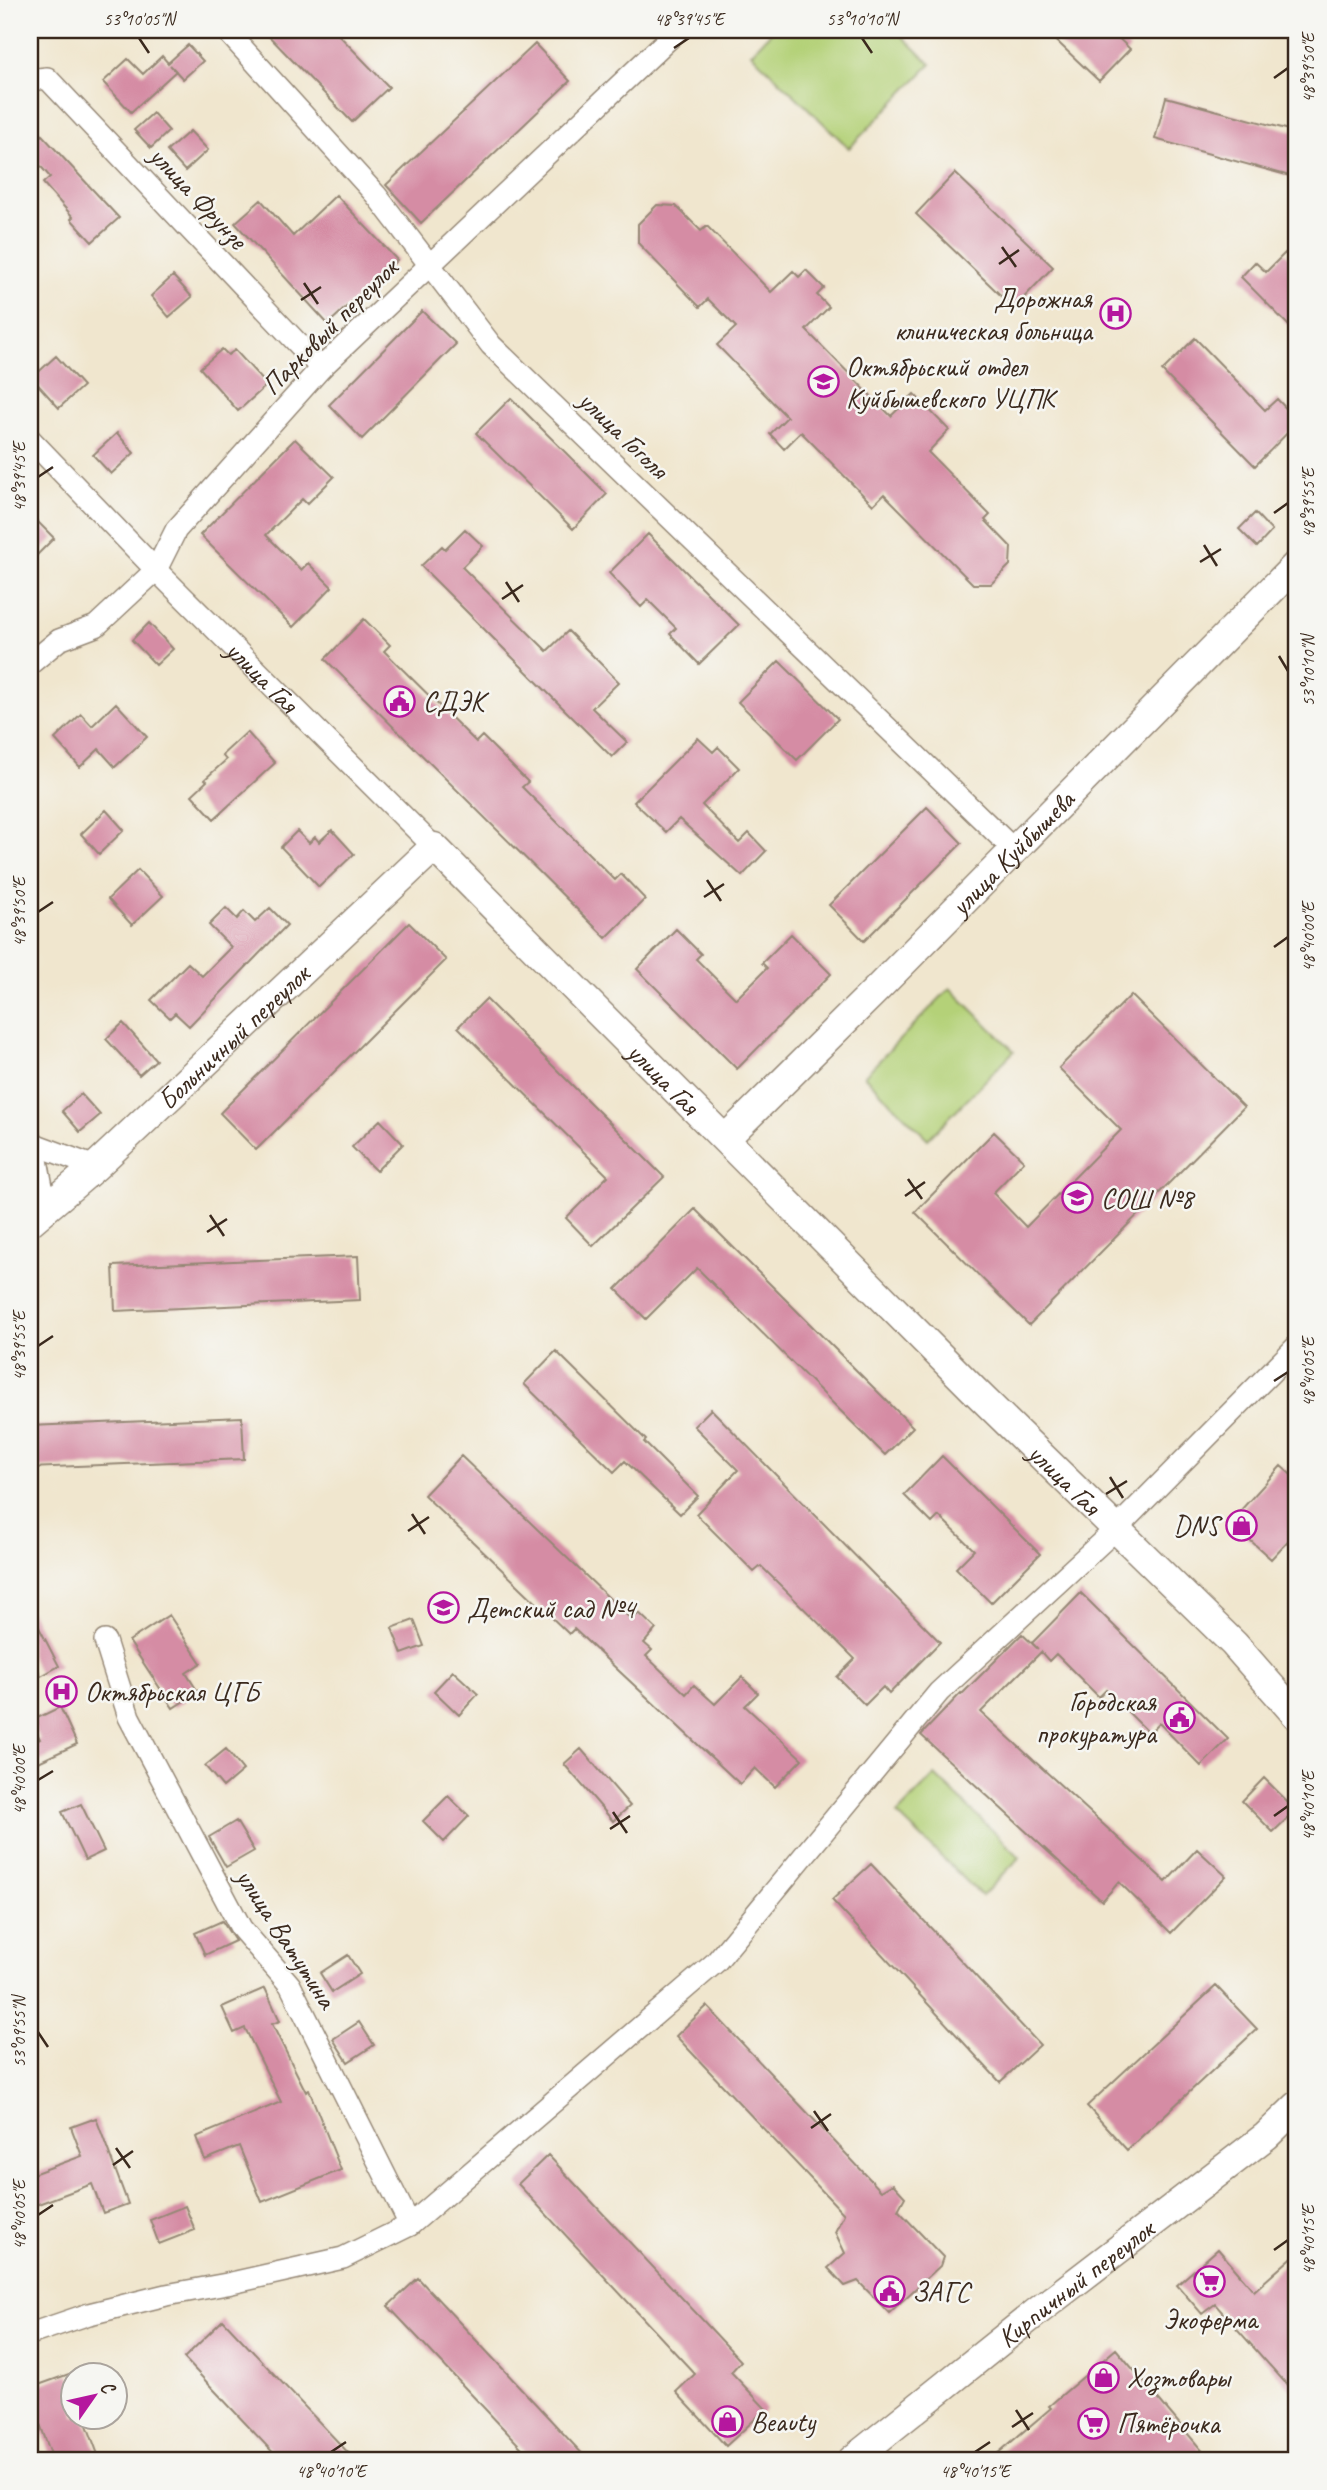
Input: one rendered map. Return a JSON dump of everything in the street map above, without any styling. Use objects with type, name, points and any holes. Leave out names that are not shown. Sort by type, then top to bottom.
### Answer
[{"type":"main road","name":"улица Куйбышева","points":[[726,1138],[1297,564]]},
{"type":"main road","name":"улица Гая","points":[[434,847],[974,1390],[1234,1644],[1297,1716]]},
{"type":"main road","name":"Больничный переулок","points":[[38,1215],[95,1167],[434,847]]},
{"type":"main road","name":"Кирпичный переулок","points":[[852,2460],[1038,2311],[1266,2136],[1297,2106]]},
{"type":"street","name":"улица Гоголя","points":[[226,30],[376,195],[491,345],[1014,850]]},
{"type":"street","name":"Парковый переулок","points":[[30,664],[59,640],[96,626],[156,570],[176,530],[321,368],[678,30]]},
{"type":"street","name":"улица Фрунзе","points":[[30,80],[47,78],[321,368]]},
{"type":"street","name":"улица Гая","points":[[30,439],[156,570],[434,847]]},
{"type":"street","points":[[38,1215],[32,1141],[95,1167]]},
{"type":"street","points":[[30,2334],[89,2314],[166,2295],[342,2258],[410,2225],[716,1962],[939,1692],[1116,1529],[1297,1346]]},
{"type":"street","name":"улица Ватутина","points":[[105,1641],[129,1717],[241,1928],[290,1985],[410,2225]]},
{"type":"green space","points":[[773,30],[896,30],[931,64],[849,148],[751,53]]},
{"type":"green space","points":[[950,988],[1014,1051],[928,1139],[864,1076]]},
{"type":"green space","points":[[935,1775],[1020,1857],[982,1896],[897,1814]]},
{"type":"building","points":[[263,30],[334,30],[389,87],[352,122]]},
{"type":"building","points":[[1045,30],[1110,30],[1130,49],[1099,81]]},
{"type":"building","points":[[535,44],[570,81],[421,223],[386,185]]},
{"type":"building","points":[[188,45],[203,61],[183,79],[176,71],[131,112],[103,82],[128,59],[143,74],[162,56],[168,63]]},
{"type":"building","points":[[1166,97],[1297,132],[1297,178],[1155,139]]},
{"type":"building","points":[[153,113],[169,131],[151,148],[134,130]]},
{"type":"building","points":[[30,122],[119,218],[92,242],[43,183],[50,177],[30,154]]},
{"type":"building","points":[[190,131],[208,150],[185,171],[167,151]]},
{"type":"building","points":[[955,173],[1053,267],[1014,308],[916,214]]},
{"type":"building","points":[[336,195],[397,260],[328,324],[235,223],[261,200],[293,236]]},
{"type":"building","points":[[657,205],[676,206],[701,231],[707,226],[771,292],[793,271],[799,277],[806,270],[824,288],[817,295],[829,307],[806,330],[891,416],[914,394],[949,430],[928,452],[990,515],[985,520],[1011,547],[1010,565],[991,584],[973,584],[884,494],[873,505],[801,432],[784,449],[770,434],[787,417],[717,345],[736,327],[708,299],[700,307],[638,243],[638,224]]},
{"type":"building","points":[[1285,253],[1297,265],[1297,334],[1241,277],[1255,262],[1266,272]]},
{"type":"building","points":[[173,276],[192,297],[169,317],[151,296]]},
{"type":"building","points":[[422,311],[456,344],[362,439],[329,405]]},
{"type":"building","points":[[1195,338],[1265,410],[1277,399],[1297,420],[1255,466],[1162,371]]},
{"type":"building","points":[[222,349],[228,355],[235,350],[267,385],[238,411],[200,368]]},
{"type":"building","points":[[56,356],[83,386],[59,408],[32,378]]},
{"type":"building","points":[[511,398],[607,494],[573,529],[476,433]]},
{"type":"building","points":[[117,433],[134,453],[111,474],[93,455]]},
{"type":"building","points":[[295,439],[334,477],[307,504],[302,499],[266,535],[301,570],[308,563],[332,587],[293,627],[200,535]]},
{"type":"building","points":[[1255,513],[1272,531],[1257,547],[1239,529]]},
{"type":"building","points":[[30,514],[54,538],[30,562]]},
{"type":"building","points":[[465,529],[483,546],[462,567],[547,651],[568,631],[619,682],[592,708],[627,742],[612,757],[421,566],[442,546],[445,549]]},
{"type":"building","points":[[648,534],[739,625],[699,664],[670,634],[676,628],[648,600],[641,607],[609,573]]},
{"type":"building","points":[[364,619],[390,645],[384,651],[476,742],[482,736],[528,782],[522,787],[615,880],[621,874],[645,899],[606,938],[325,659]]},
{"type":"building","points":[[149,623],[173,649],[156,665],[132,640]]},
{"type":"building","points":[[779,661],[838,719],[797,760],[738,702]]},
{"type":"building","points":[[116,703],[147,737],[115,767],[99,749],[80,767],[55,739],[81,714],[92,726]]},
{"type":"building","points":[[247,732],[275,763],[214,819],[192,795],[226,760],[222,755]]},
{"type":"building","points":[[698,738],[713,752],[718,747],[739,768],[702,805],[739,843],[749,833],[766,851],[742,876],[679,819],[666,832],[634,802]]},
{"type":"building","points":[[927,807],[962,843],[864,941],[829,905]]},
{"type":"building","points":[[106,810],[124,830],[99,854],[81,834]]},
{"type":"building","points":[[332,830],[354,854],[319,887],[281,847],[297,831],[309,843],[315,837],[319,842]]},
{"type":"building","points":[[138,870],[163,896],[132,925],[108,899]]},
{"type":"building","points":[[226,908],[237,919],[244,911],[255,922],[270,908],[287,925],[189,1026],[175,1013],[170,1018],[151,1000],[188,963],[202,976],[231,947],[209,925]]},
{"type":"building","points":[[409,923],[446,960],[256,1150],[220,1113]]},
{"type":"building","points":[[676,929],[701,954],[696,959],[736,999],[767,968],[762,963],[791,934],[831,974],[737,1069],[637,969]]},
{"type":"building","points":[[1131,995],[1244,1107],[1029,1325],[915,1212],[994,1132],[1024,1161],[993,1193],[1026,1227],[1121,1130],[1059,1068]]},
{"type":"building","points":[[486,999],[664,1177],[593,1246],[566,1218],[608,1176],[458,1027]]},
{"type":"building","points":[[123,1023],[156,1060],[139,1075],[106,1039]]},
{"type":"building","points":[[81,1094],[100,1115],[80,1132],[62,1111]]},
{"type":"building","points":[[380,1120],[403,1144],[376,1171],[352,1147]]},
{"type":"building","points":[[695,1209],[913,1427],[885,1455],[697,1268],[646,1319],[616,1289]]},
{"type":"building","points":[[358,1256],[360,1300],[115,1311],[113,1266]]},
{"type":"building","points":[[556,1351],[698,1496],[680,1514],[625,1461],[614,1472],[524,1384]]},
{"type":"building","points":[[711,1409],[940,1642],[889,1694],[883,1687],[865,1705],[837,1677],[855,1659],[761,1566],[754,1572],[696,1514],[738,1470],[694,1426]]},
{"type":"building","points":[[242,1417],[244,1459],[30,1468],[30,1426]]},
{"type":"building","points":[[461,1456],[632,1620],[639,1613],[656,1629],[644,1643],[652,1650],[646,1656],[686,1694],[694,1685],[715,1704],[742,1677],[758,1693],[745,1706],[802,1759],[775,1787],[755,1768],[740,1784],[574,1629],[569,1634],[424,1495]]},
{"type":"building","points":[[942,1456],[1040,1554],[991,1603],[956,1568],[974,1550],[939,1516],[932,1523],[904,1495]]},
{"type":"building","points":[[1281,1466],[1297,1480],[1297,1531],[1271,1559],[1230,1522]]},
{"type":"building","points":[[1081,1593],[1228,1739],[1201,1766],[1159,1723],[1149,1733],[1106,1690],[1099,1697],[1056,1654],[1049,1661],[1041,1652],[981,1712],[1166,1882],[1197,1849],[1226,1876],[1171,1933],[1119,1882],[1102,1901],[921,1735],[1022,1634],[1038,1649],[1032,1643]]},
{"type":"building","points":[[30,1610],[59,1666],[41,1676],[30,1655]]},
{"type":"building","points":[[169,1615],[201,1663],[186,1673],[198,1692],[173,1708],[129,1641]]},
{"type":"building","points":[[414,1620],[424,1646],[402,1654],[392,1628]]},
{"type":"building","points":[[453,1671],[478,1694],[459,1715],[434,1691]]},
{"type":"building","points":[[60,1707],[77,1744],[30,1766],[30,1744],[40,1739],[31,1721]]},
{"type":"building","points":[[226,1749],[243,1770],[223,1787],[205,1766]]},
{"type":"building","points":[[581,1749],[630,1806],[613,1821],[564,1764]]},
{"type":"building","points":[[1264,1778],[1296,1810],[1273,1832],[1242,1801]]},
{"type":"building","points":[[448,1796],[469,1816],[444,1842],[423,1821]]},
{"type":"building","points":[[81,1804],[104,1851],[85,1860],[62,1812]]},
{"type":"building","points":[[236,1821],[254,1851],[226,1867],[209,1837]]},
{"type":"building","points":[[871,1864],[1040,2045],[1000,2082],[832,1900]]},
{"type":"building","points":[[222,1921],[235,1941],[205,1955],[195,1933]]},
{"type":"building","points":[[348,1955],[360,1974],[332,1992],[320,1973]]},
{"type":"building","points":[[1216,1986],[1257,2029],[1127,2150],[1087,2106]]},
{"type":"building","points":[[265,1988],[280,2021],[272,2024],[306,2092],[309,2090],[341,2170],[262,2202],[239,2146],[205,2160],[196,2137],[281,2102],[245,2028],[234,2033],[222,2007]]},
{"type":"building","points":[[707,2006],[881,2191],[893,2184],[905,2197],[898,2210],[943,2257],[940,2266],[889,2313],[858,2281],[845,2286],[828,2268],[845,2253],[835,2232],[844,2214],[676,2036]]},
{"type":"building","points":[[359,2022],[374,2045],[348,2062],[333,2039]]},
{"type":"building","points":[[96,2118],[128,2204],[103,2213],[92,2184],[30,2207],[30,2175],[82,2156],[71,2127]]},
{"type":"building","points":[[548,2155],[741,2361],[731,2372],[766,2409],[726,2446],[676,2392],[695,2374],[518,2184]]},
{"type":"building","points":[[185,2206],[195,2230],[159,2244],[150,2220]]},
{"type":"building","points":[[1218,2249],[1254,2291],[1297,2253],[1297,2396],[1215,2304],[1202,2314],[1177,2285]]},
{"type":"building","points":[[418,2278],[588,2460],[533,2460],[388,2306]]},
{"type":"building","points":[[223,2320],[355,2460],[280,2460],[184,2358]]},
{"type":"building","points":[[1116,2349],[1210,2460],[990,2460],[1051,2408],[1049,2406]]},
{"type":"building","points":[[60,2377],[60,2430],[89,2430],[100,2460],[53,2460],[30,2396],[30,2388]]},
{"type":"place","name":"Дорожная клиническая больница","points":[[1115,314]]},
{"type":"place","name":"Октябрьский отдел Куйбышевского УЦПК","points":[[823,382]]},
{"type":"place","name":"СДЭК","points":[[400,701]]},
{"type":"place","name":"СОШ №8","points":[[1078,1198]]},
{"type":"place","name":"DNS","points":[[1242,1525]]},
{"type":"place","name":"Детский сад №4","points":[[444,1608]]},
{"type":"place","name":"Октябрьская ЦГБ","points":[[62,1691]]},
{"type":"place","name":"Городская прокуратура","points":[[1179,1717]]},
{"type":"place","name":"Экоферма","points":[[1210,2282]]},
{"type":"place","name":"ЗАГС","points":[[889,2291]]},
{"type":"place","name":"Хозтовары","points":[[1104,2377]]},
{"type":"place","name":"Beauty","points":[[728,2421]]},
{"type":"place","name":"Пятёрочка","points":[[1094,2423]]}]
